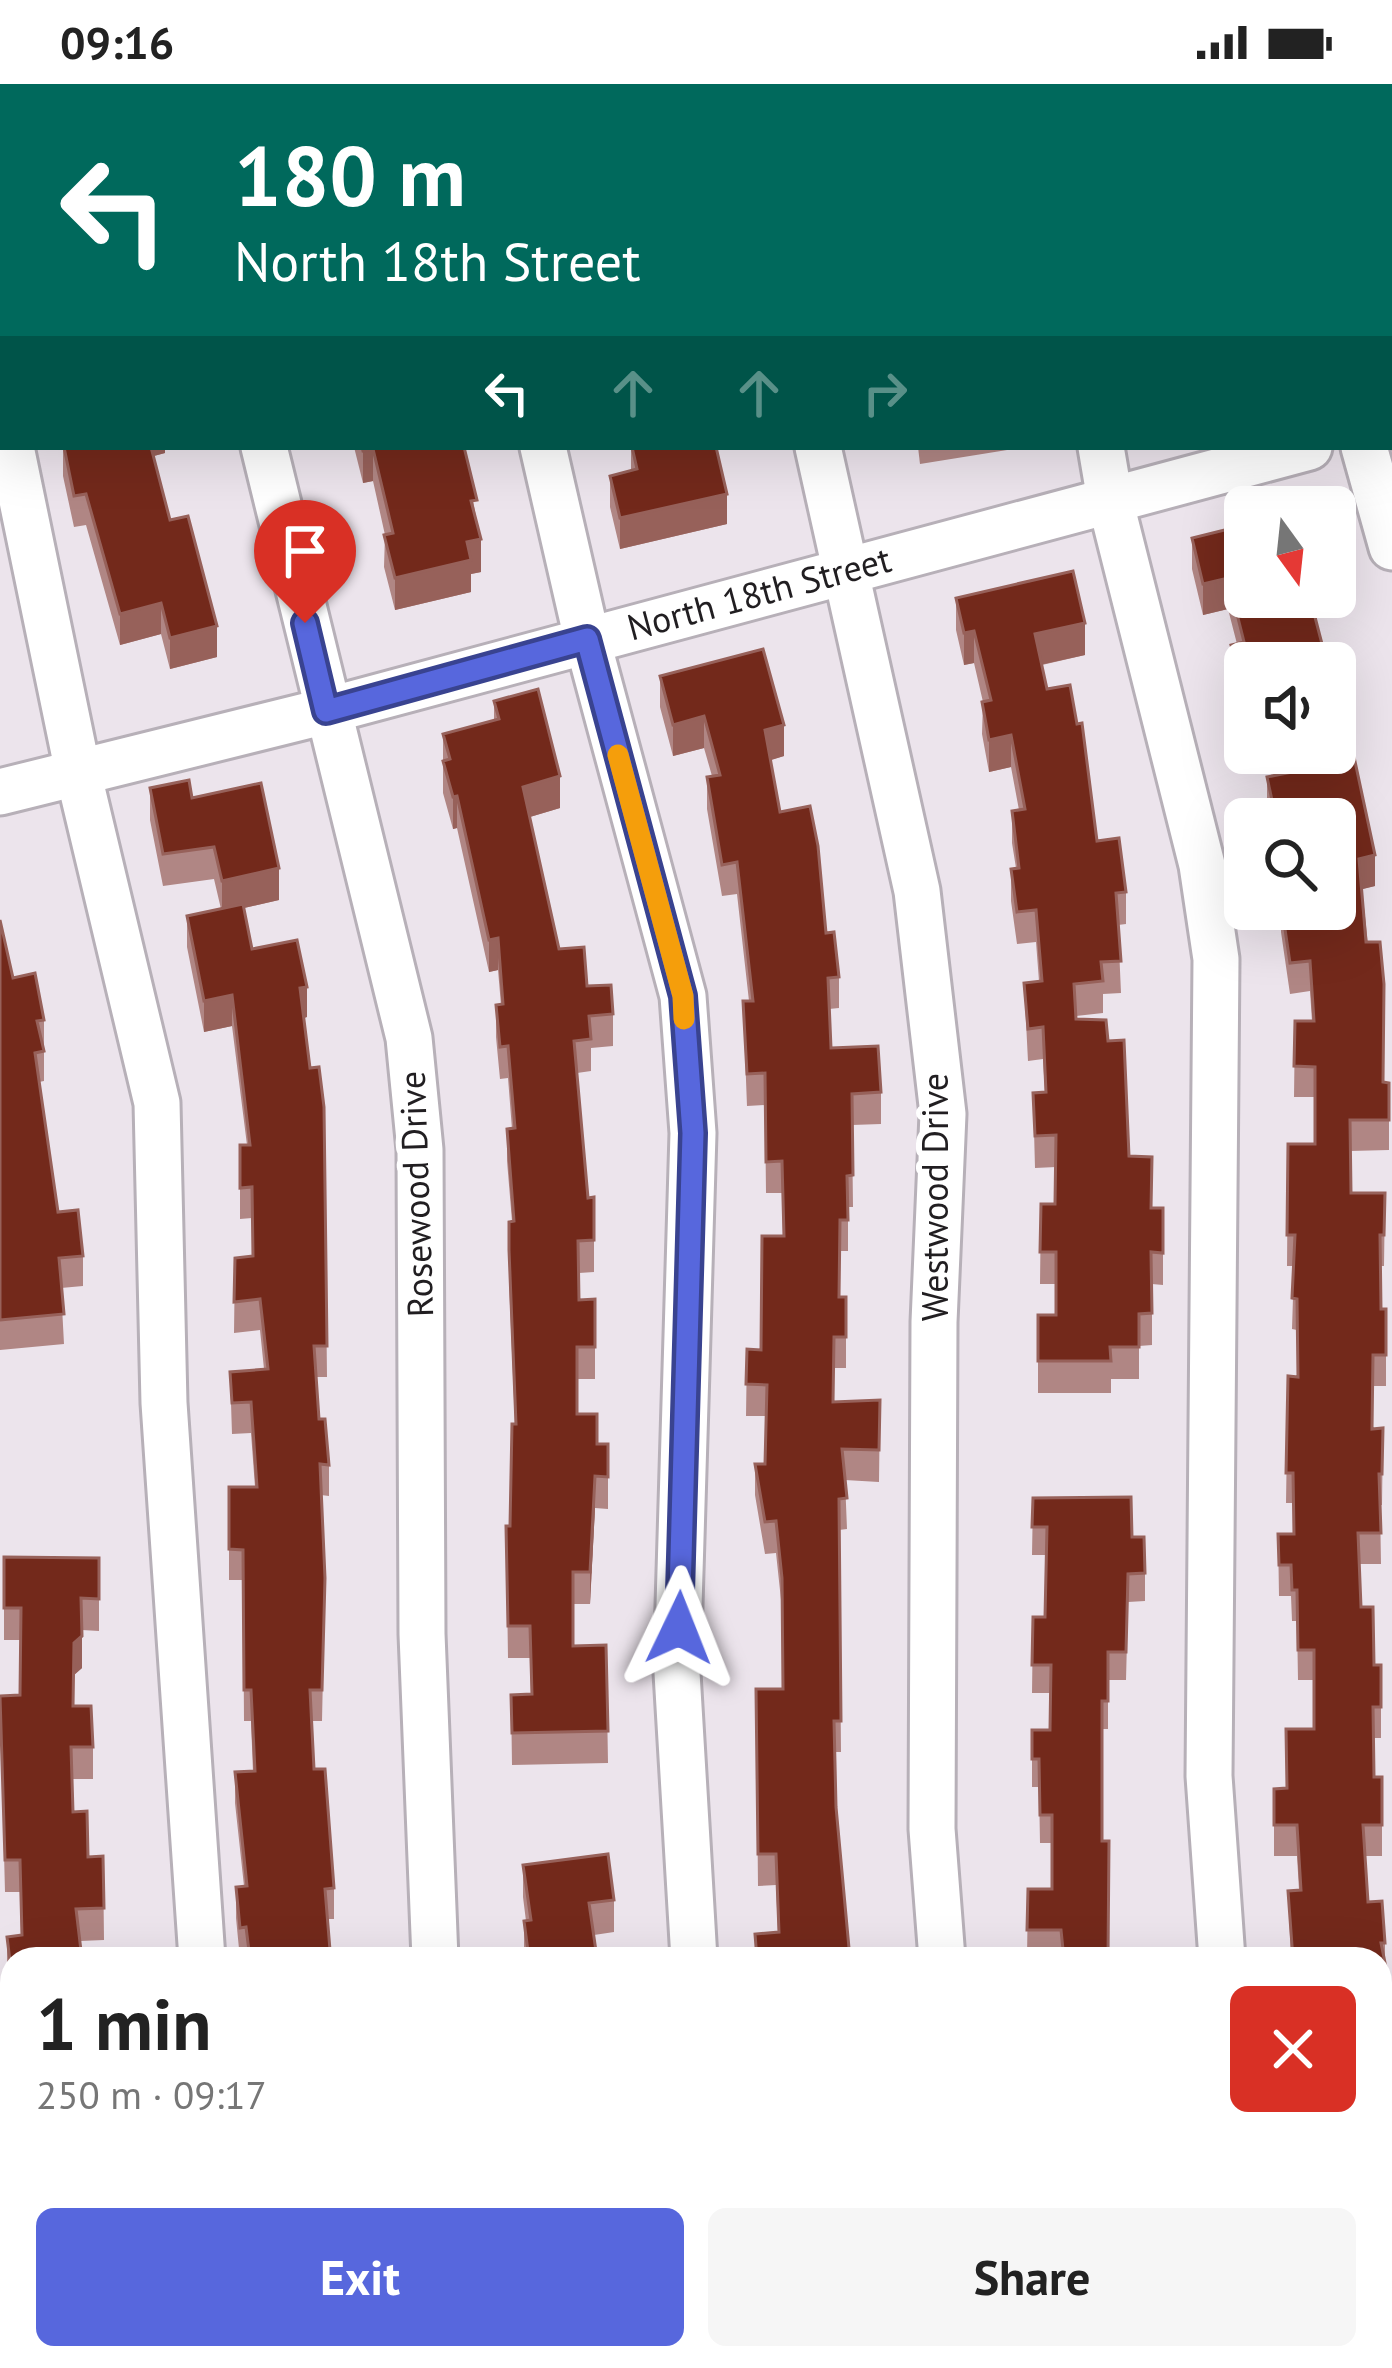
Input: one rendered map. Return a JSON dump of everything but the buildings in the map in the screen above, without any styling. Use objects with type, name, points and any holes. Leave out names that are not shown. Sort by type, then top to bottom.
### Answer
[{"type":"street","points":[[12,450],[78,772],[157,1102],[164,1403],[201,1947]]},
{"type":"street","name":"Rosewood Drive","points":[[264,450],[409,1038],[420,1150],[422,1634],[435,1947]]},
{"type":"street","points":[[544,450],[587,639],[683,996],[693,1133],[677,1673],[693,1947]]},
{"type":"street","name":"Westwood Drive","points":[[819,450],[917,891],[943,1114],[934,1322],[932,1806],[941,1947]]},
{"type":"street","points":[[1102,450],[1202,865],[1216,959],[1208,1776],[1221,1947]]},
{"type":"street","name":"North 18th Street","points":[[0,792],[326,711],[1298,450]]},
{"type":"street","points":[[1365,450],[1392,547]]},
{"type":"slow traffic","points":[[618,755],[683,996],[684,1019]]},
{"type":"route","points":[[305,623],[326,711],[587,639],[683,996],[693,1133],[679,1628]]}]
